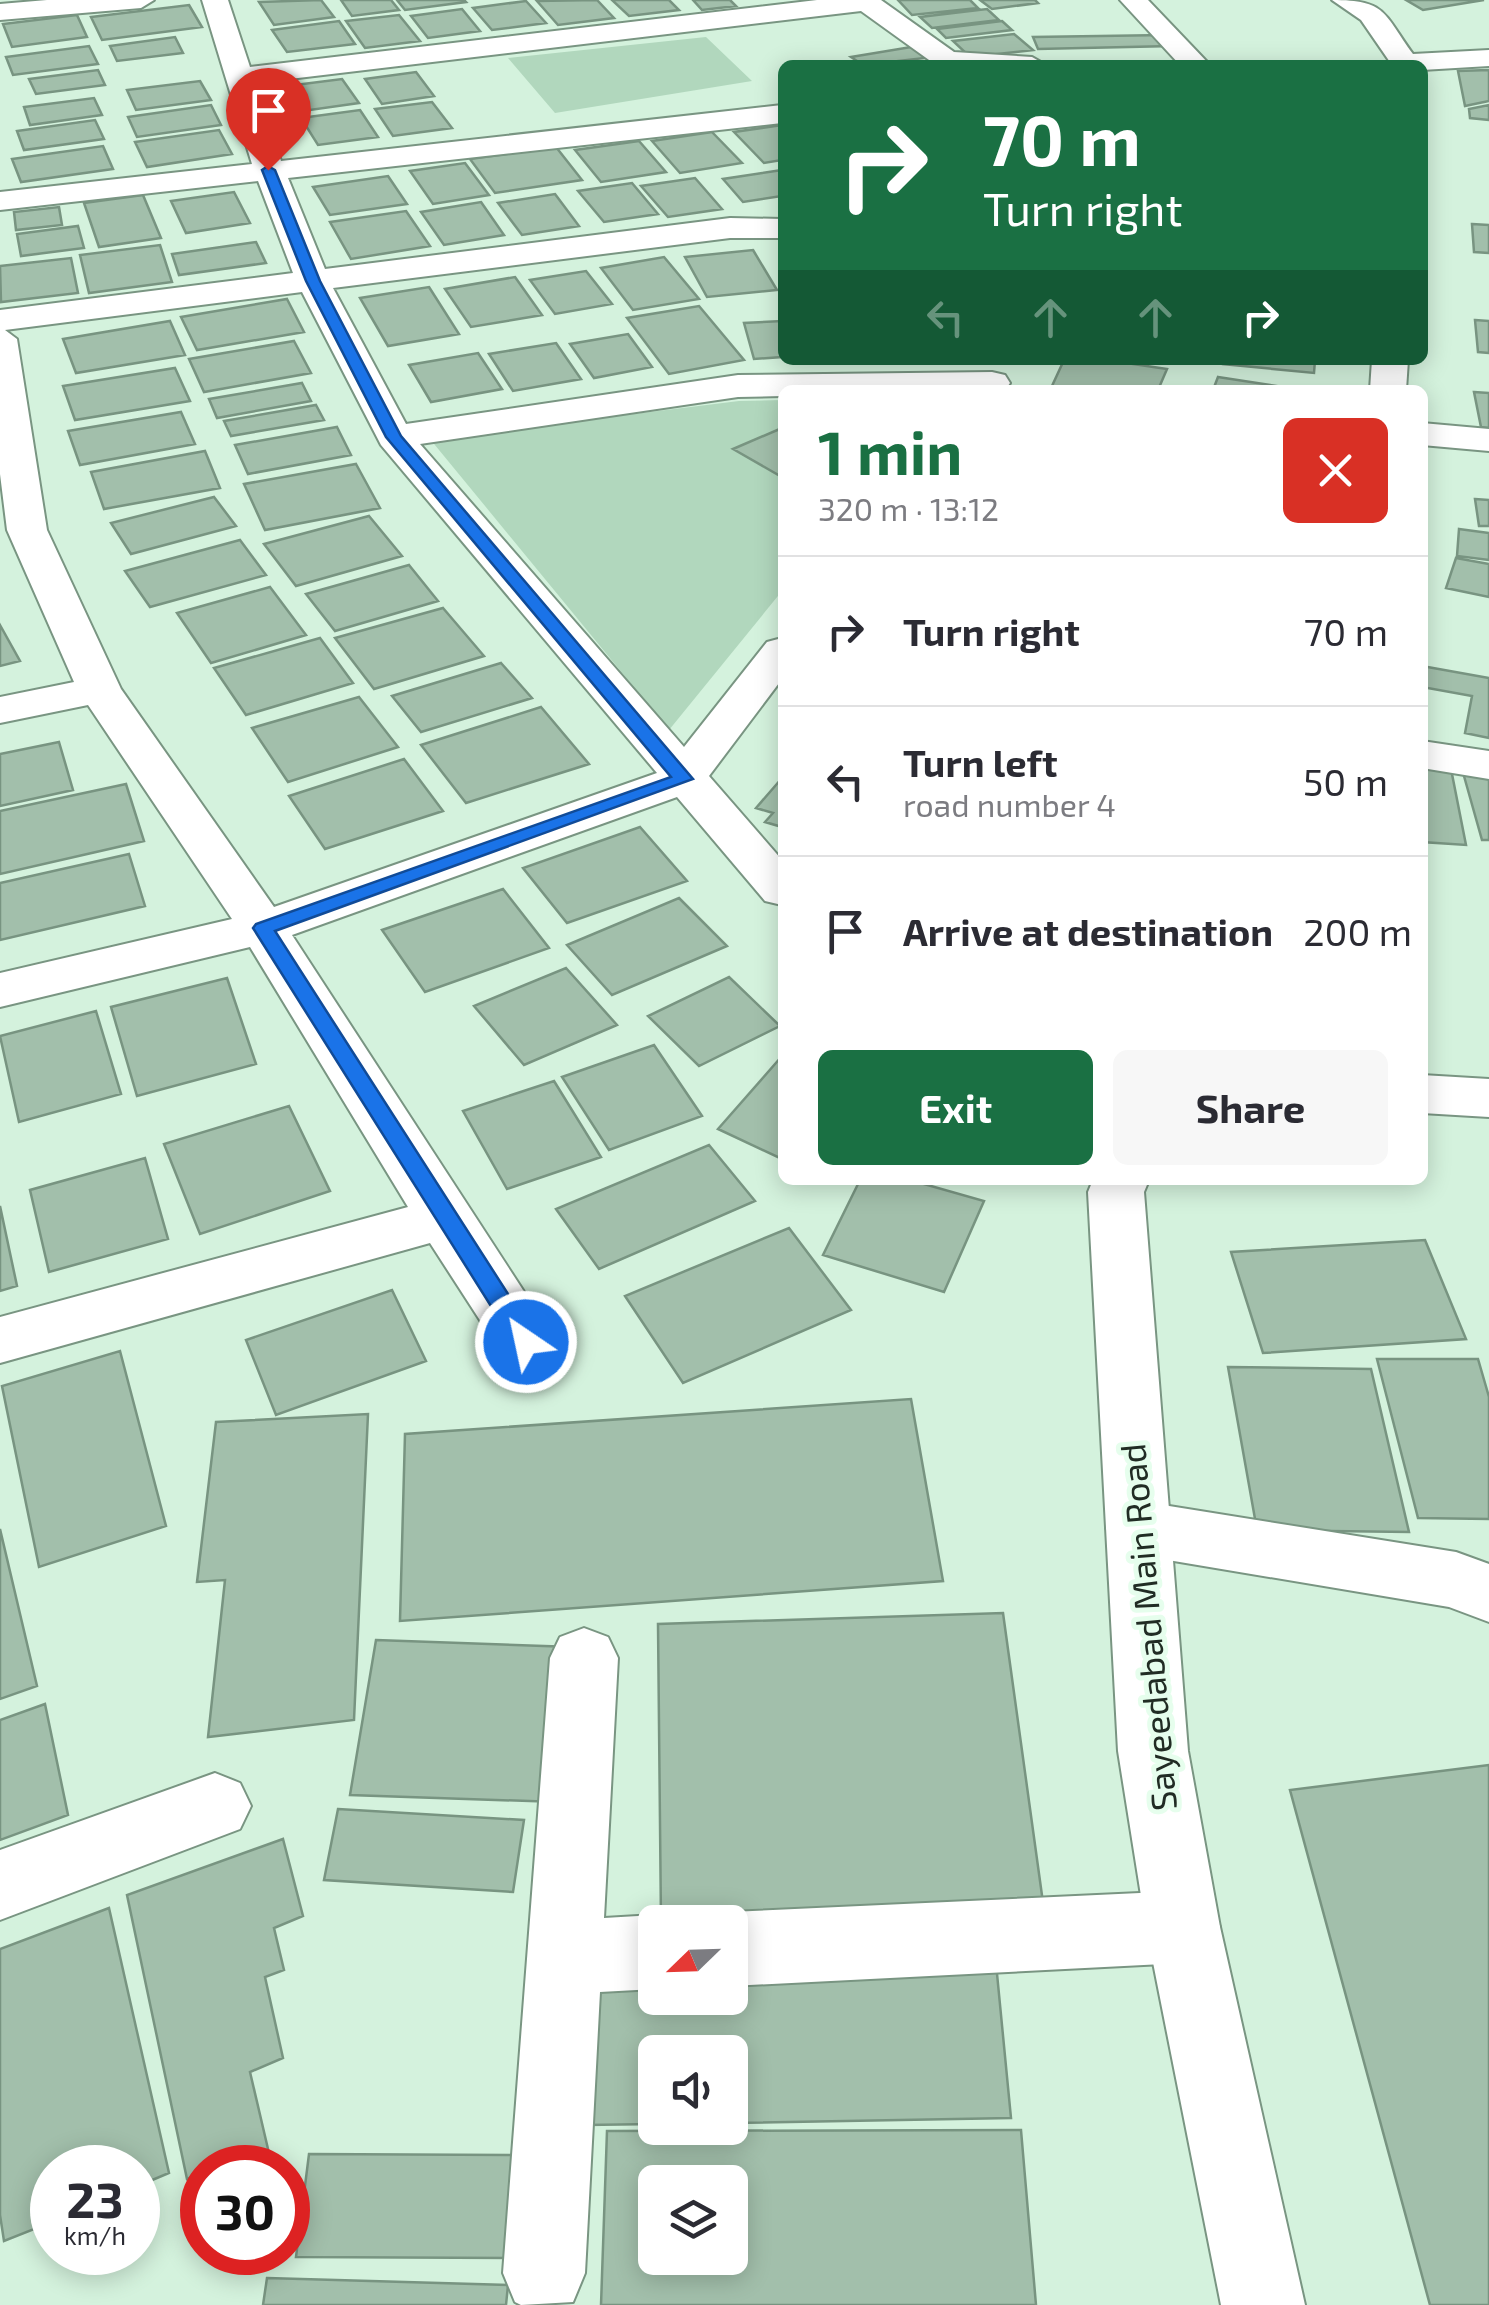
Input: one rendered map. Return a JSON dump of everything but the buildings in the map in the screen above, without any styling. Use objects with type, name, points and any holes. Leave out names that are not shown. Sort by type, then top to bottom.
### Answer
[{"type":"street","points":[[0,12],[140,0]]},
{"type":"street","points":[[215,0],[268,170],[313,281],[394,437],[778,886]]},
{"type":"street","points":[[1133,0],[1191,60]]},
{"type":"street","points":[[1345,0],[1370,14],[1403,60]]},
{"type":"street","points":[[239,78],[865,1],[947,60]]},
{"type":"street","points":[[1428,62],[1489,58]]},
{"type":"street","points":[[0,201],[778,114]]},
{"type":"street","points":[[0,320],[730,228],[778,228]]},
{"type":"street","points":[[0,338],[27,530],[99,690],[263,928],[526,1342]]},
{"type":"street","points":[[394,437],[738,386],[993,378]]},
{"type":"street","points":[[1428,435],[1489,440]]},
{"type":"street","points":[[0,990],[263,928],[683,779],[778,656]]},
{"type":"street","points":[[0,710],[99,690]]},
{"type":"street","points":[[1428,755],[1489,765]]},
{"type":"street","points":[[1428,1094],[1489,1098]]},
{"type":"street","name":"Sayeedabad Main Road","points":[[1119,1185],[1116,1192],[1152,1752],[1183,1926],[1263,2305]]},
{"type":"street","points":[[0,1340],[444,1218]]},
{"type":"street","points":[[1138,1528],[1456,1580],[1489,1594]]},
{"type":"street","points":[[544,2273],[584,1658]]},
{"type":"street","points":[[0,1884],[215,1806]]},
{"type":"street","points":[[748,1947],[1183,1926]]},
{"type":"street","points":[[564,1957],[638,1953]]},
{"type":"green space","points":[[706,37],[752,81],[555,113],[508,58]]},
{"type":"green space","points":[[778,400],[778,596],[669,730],[430,439],[739,401]]},
{"type":"route","points":[[268,170],[313,281],[394,437],[683,779],[263,928],[526,1342]]}]
